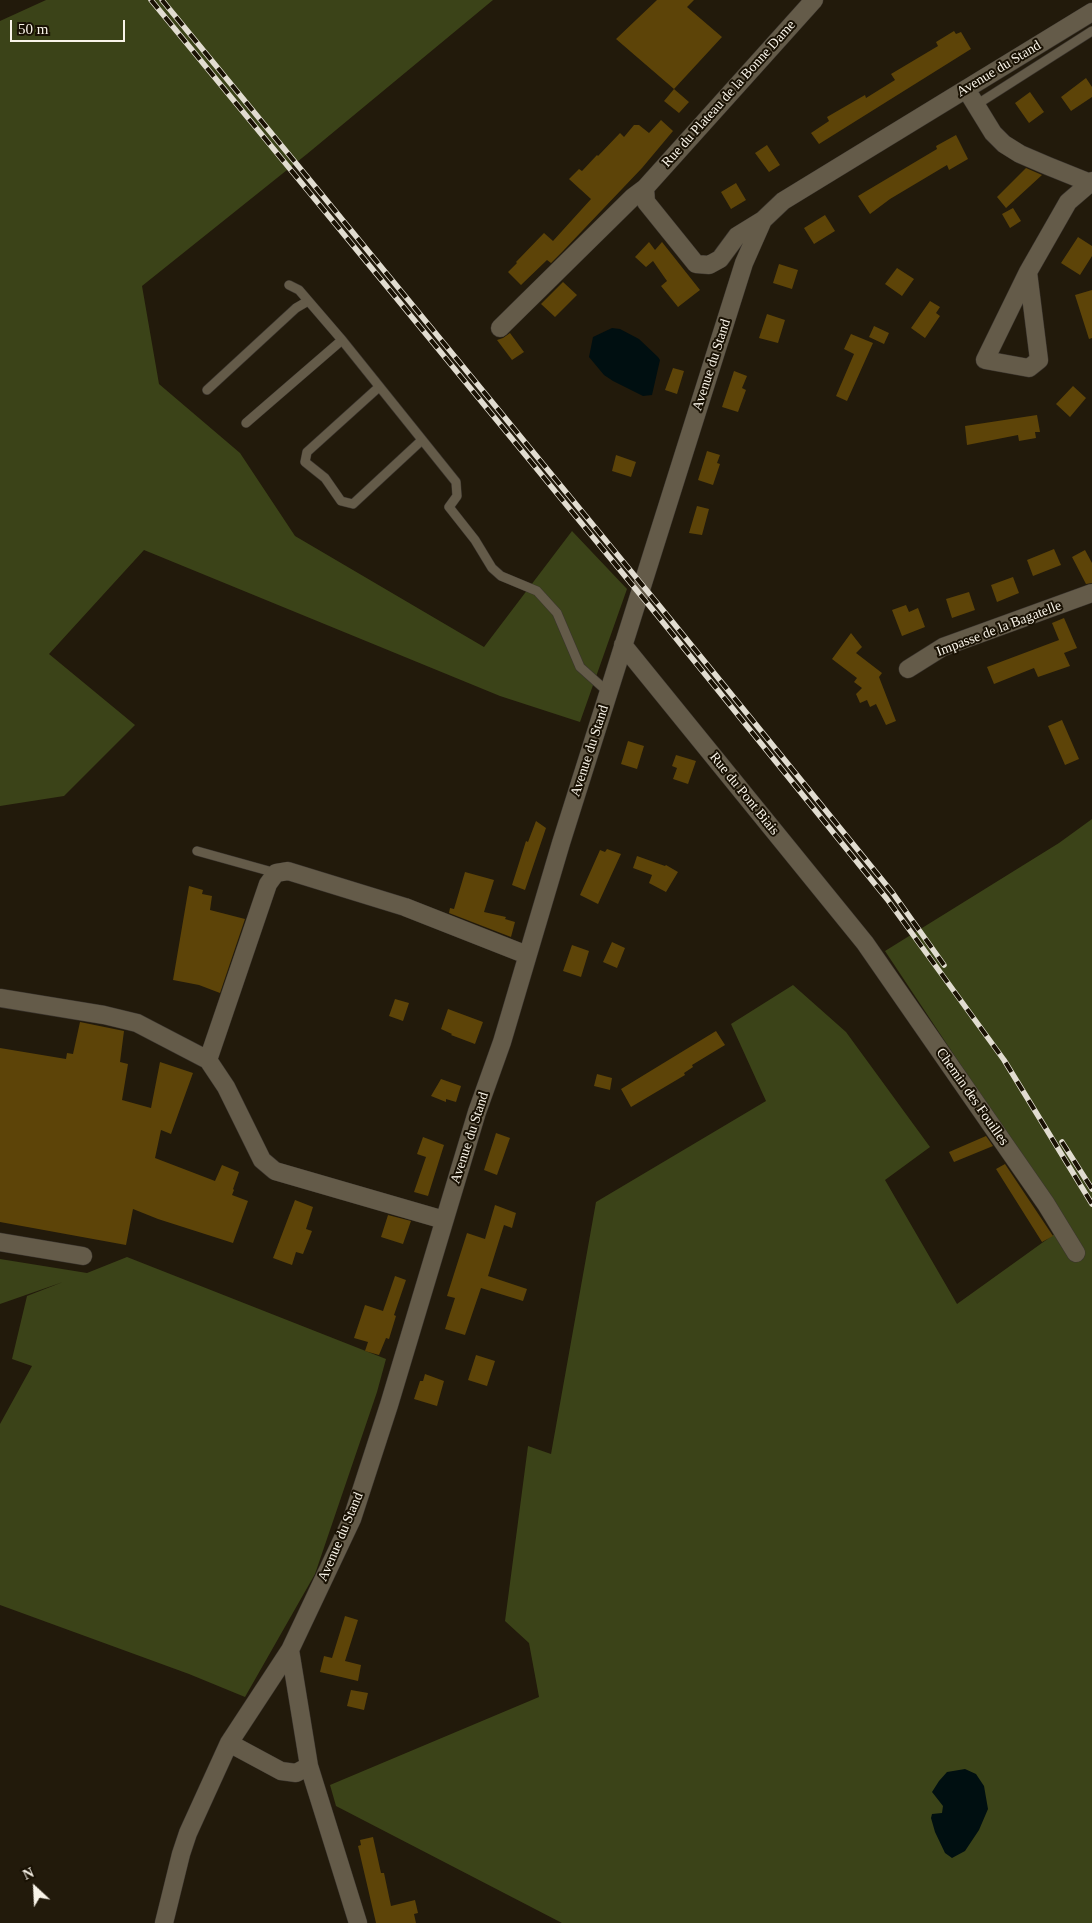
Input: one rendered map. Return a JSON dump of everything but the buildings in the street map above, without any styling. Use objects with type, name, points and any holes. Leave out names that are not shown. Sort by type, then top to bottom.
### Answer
[{"type":"street","name":"Rue du Plateau de la Bonne Dame","points":[[500,328],[633,197],[645,188],[814,0]]},
{"type":"street","name":"Avenue du Stand","points":[[164,1923],[188,1833],[229,1743],[290,1650],[352,1518],[389,1405],[477,1112],[502,1042],[527,955],[744,263],[763,220],[783,201],[1092,12]]},
{"type":"street","points":[[966,89],[993,134],[1004,144],[1020,154],[1091,182],[1068,202],[1028,272],[985,360],[1029,368],[1039,360],[1028,272]]},
{"type":"street","points":[[645,188],[646,202],[696,264],[709,265],[720,259],[737,236],[763,220]]},
{"type":"street","name":"Impasse de la Bagatelle","points":[[908,670],[943,647],[1092,593]]},
{"type":"street","name":"Rue du Pont Biais","points":[[623,646],[865,943]]},
{"type":"street","points":[[208,1060],[268,884],[276,873],[288,871],[405,907],[527,955]]},
{"type":"street","name":"Chemin des Fouilles","points":[[865,943],[1046,1204],[1076,1253]]},
{"type":"street","points":[[0,998],[137,1022],[208,1060],[226,1087],[262,1160],[275,1171],[444,1220]]},
{"type":"street","points":[[0,1242],[83,1256]]},
{"type":"street","points":[[290,1650],[308,1766],[358,1923]]},
{"type":"street","points":[[229,1743],[281,1771],[296,1772],[308,1766]]},
{"type":"lane","points":[[976,105],[1092,30]]},
{"type":"lane","points":[[289,285],[299,290],[342,340],[456,482],[457,496],[448,507],[474,540],[492,568],[501,576],[537,591],[557,613],[580,667],[609,693]]},
{"type":"lane","points":[[207,390],[296,308],[308,301]]},
{"type":"lane","points":[[246,423],[342,340]]},
{"type":"lane","points":[[379,387],[307,452],[305,462],[324,478],[341,501],[353,504],[422,440]]},
{"type":"lane","points":[[196,851],[276,873]]},
{"type":"green space","points":[[46,0],[493,0],[307,154],[142,286],[159,384],[240,453],[295,536],[484,647],[572,531],[627,589],[580,722],[500,696],[144,550],[49,654],[135,725],[64,796],[0,806],[0,21]]},
{"type":"green space","points":[[1092,819],[1092,1923],[562,1923],[336,1806],[330,1785],[539,1697],[529,1643],[505,1621],[528,1446],[551,1454],[596,1202],[766,1101],[731,1024],[793,985],[846,1032],[930,1147],[885,1180],[957,1304],[1067,1225],[885,951],[1059,843]]},
{"type":"green space","points":[[127,1257],[386,1359],[377,1392],[315,1574],[245,1697],[189,1674],[0,1605],[0,1424],[32,1366],[12,1359],[27,1296],[63,1282],[0,1304],[0,1259],[87,1273]]},
{"type":"shaded area","points":[[612,328],[620,329],[639,339],[660,360],[652,395],[643,396],[613,381],[604,375],[589,357],[593,337]]},
{"type":"shaded area","points":[[965,1769],[976,1774],[984,1786],[988,1809],[979,1830],[965,1851],[952,1858],[945,1853],[935,1832],[931,1818],[932,1814],[942,1813],[943,1806],[932,1792],[947,1772]]},
{"type":"railway","points":[[151,0],[657,615],[887,899],[1004,1060],[1092,1204]]},
{"type":"railway","points":[[162,0],[892,892],[944,965]]},
{"type":"railway","points":[[1062,1142],[1092,1189]]}]
